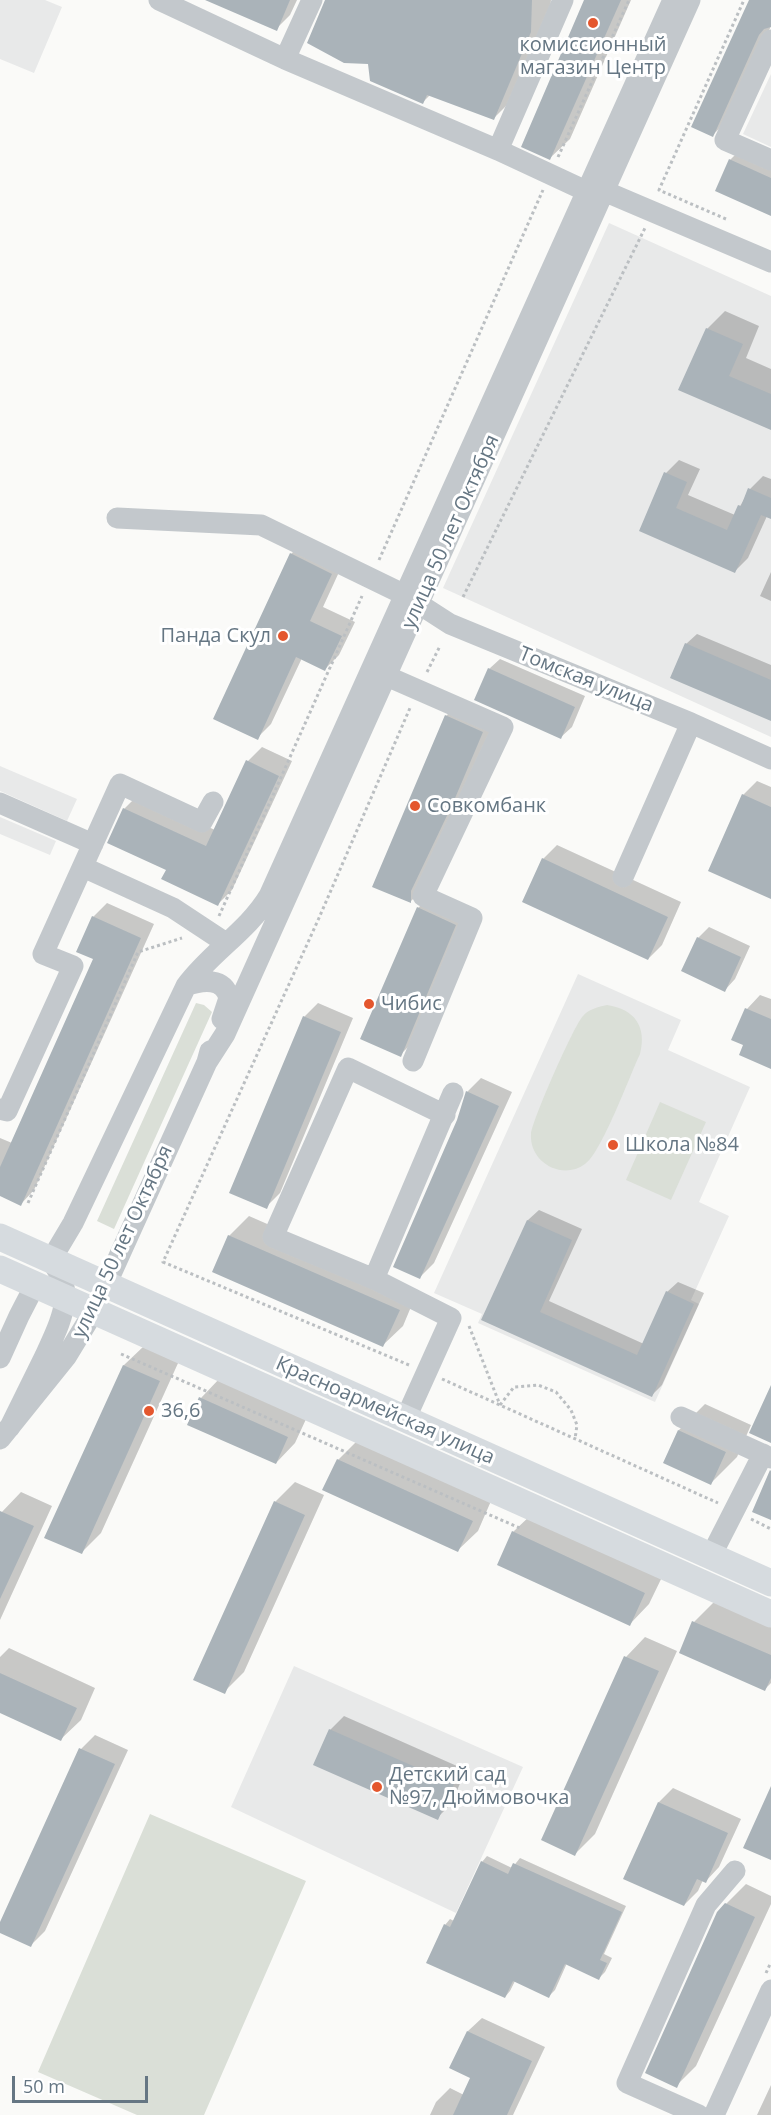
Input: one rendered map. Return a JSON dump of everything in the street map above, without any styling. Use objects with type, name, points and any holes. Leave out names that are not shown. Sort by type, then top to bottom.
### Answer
[{"type":"main road","name":"Красноармейская улица","points":[[0,1237],[771,1583]]},
{"type":"main road","name":"улица 50 лет Октября","points":[[35,1285],[51,1260]]},
{"type":"main road","name":"Красноармейская улица","points":[[0,1269],[771,1614]]},
{"type":"main road","name":"улица 50 лет Октября","points":[[94,1311],[106,1285]]},
{"type":"street","points":[[159,0],[285,59],[498,150],[549,175],[771,261]]},
{"type":"street","points":[[285,59],[312,0]]},
{"type":"street","points":[[498,150],[563,0]]},
{"type":"street","name":"улица 50 лет Октября","points":[[106,1285],[207,1062],[225,1034],[379,673],[595,191],[673,0]]},
{"type":"street","name":"улица 50 лет Октября","points":[[595,191],[690,0]]},
{"type":"street","points":[[771,40],[726,140],[771,160]]},
{"type":"street","name":"Томская улица","points":[[117,518],[261,525],[371,577],[412,599],[450,624],[691,723],[771,759]]},
{"type":"street","points":[[379,673],[503,727],[423,896],[472,918],[412,1061]]},
{"type":"street","name":"улица 50 лет Октября","points":[[51,1260],[73,1223],[186,986],[219,938],[261,909],[379,673]]},
{"type":"street","points":[[623,877],[691,723]]},
{"type":"street","points":[[0,1108],[6,1111],[73,966],[43,954],[120,784],[202,822],[213,802]]},
{"type":"street","points":[[0,803],[93,844]]},
{"type":"street","points":[[83,867],[173,908],[219,938]]},
{"type":"street","name":"улица 50 лет Октября","points":[[186,986],[206,981],[219,984],[228,993],[228,1006],[215,1032],[207,1062]]},
{"type":"street","points":[[405,1420],[451,1318],[374,1279],[273,1236],[348,1068],[445,1115]]},
{"type":"street","points":[[374,1279],[453,1093]]},
{"type":"street","points":[[5,1433],[56,1332],[65,1299],[64,1284],[51,1260]]},
{"type":"street","name":"улица 50 лет Октября","points":[[0,1358],[35,1285]]},
{"type":"street","name":"улица 50 лет Октября","points":[[5,1433],[66,1357],[94,1311]]},
{"type":"street","points":[[681,1417],[767,1456],[733,1510],[711,1556]]},
{"type":"street","points":[[699,2115],[627,2083],[706,1905],[735,1870]]},
{"type":"street","points":[[714,2115],[771,1990]]},
{"type":"path","points":[[28,1203],[138,952],[177,938],[219,938],[371,577],[629,0]]},
{"type":"path","points":[[462,597],[646,225]]},
{"type":"path","points":[[440,646],[417,691],[318,918],[163,1262],[427,1372],[771,1529]]},
{"type":"path","points":[[468,1323],[500,1405]]},
{"type":"path","points":[[121,1353],[530,1533]]},
{"type":"path","points":[[500,1405],[514,1387],[538,1385],[556,1392],[571,1410],[577,1425],[575,1439]]},
{"type":"shaded area","points":[[0,0],[45,0],[62,7],[34,73],[0,59]]},
{"type":"shaded area","points":[[771,74],[771,147],[743,134]]},
{"type":"shaded area","points":[[609,223],[771,296],[771,737],[443,588]]},
{"type":"shaded area","points":[[0,766],[77,799],[67,821],[0,791]]},
{"type":"shaded area","points":[[0,817],[56,841],[50,855],[0,834]]},
{"type":"shaded area","name":"Школа №84","points":[[578,974],[681,1020],[668,1050],[750,1087],[699,1202],[729,1216],[691,1300],[699,1304],[655,1402],[478,1323],[482,1314],[434,1293]]},
{"type":"shaded area","points":[[196,1003],[204,1005],[212,1012],[114,1229],[97,1221]]},
{"type":"shaded area","points":[[607,1005],[625,1011],[637,1021],[642,1036],[640,1054],[607,1130],[592,1157],[576,1169],[557,1169],[549,1166],[535,1153],[531,1134],[533,1126],[578,1023],[588,1012]]},
{"type":"shaded area","points":[[660,1102],[706,1122],[671,1200],[626,1180]]},
{"type":"shaded area","name":"Детский сад №97, Дюймовочка","points":[[294,1666],[523,1767],[456,1913],[231,1807]]},
{"type":"shaded area","points":[[150,1814],[306,1881],[204,2115],[137,2115],[38,2072]]},
{"type":"building","points":[[205,0],[290,0],[277,31]]},
{"type":"building","points":[[325,0],[532,0],[531,32],[494,120],[427,95],[423,104],[370,81],[368,64],[344,63],[307,43]]},
{"type":"building","points":[[584,0],[621,0],[550,160],[521,147]]},
{"type":"building","points":[[749,0],[771,0],[771,27],[764,29],[759,35],[713,137],[691,127]]},
{"type":"building","points":[[729,159],[771,178],[771,216],[715,191]]},
{"type":"building","points":[[706,328],[743,344],[729,376],[771,394],[771,430],[678,390]]},
{"type":"building","points":[[664,472],[687,482],[676,508],[727,530],[748,488],[771,498],[771,519],[761,515],[735,573],[639,531]]},
{"type":"building","points":[[290,553],[332,574],[310,621],[342,636],[325,671],[296,657],[258,740],[213,719]]},
{"type":"building","points":[[685,643],[771,680],[771,721],[670,678]]},
{"type":"building","points":[[488,668],[575,707],[561,739],[474,700]]},
{"type":"building","points":[[445,715],[483,732],[453,803],[411,891],[411,903],[372,887]]},
{"type":"building","points":[[246,760],[279,776],[218,906],[161,879],[166,870],[107,843],[123,808],[206,846]]},
{"type":"building","points":[[742,794],[771,807],[771,899],[708,871]]},
{"type":"building","points":[[542,858],[668,917],[648,960],[522,902]]},
{"type":"building","points":[[417,907],[456,925],[401,1057],[360,1039]]},
{"type":"building","points":[[92,916],[141,938],[21,1206],[0,1196],[0,1167],[93,959],[76,952]]},
{"type":"building","points":[[697,937],[741,957],[725,992],[681,971]]},
{"type":"building","points":[[745,1008],[771,1019],[771,1069],[739,1055],[743,1045],[731,1040]]},
{"type":"building","points":[[303,1016],[341,1032],[267,1209],[229,1193]]},
{"type":"building","points":[[466,1091],[499,1106],[420,1279],[393,1267],[457,1120]]},
{"type":"building","points":[[527,1220],[572,1240],[540,1312],[637,1355],[666,1291],[694,1304],[652,1397],[481,1320]]},
{"type":"building","points":[[228,1235],[400,1310],[383,1347],[212,1272]]},
{"type":"building","points":[[123,1365],[160,1381],[82,1554],[44,1538]]},
{"type":"building","points":[[771,1385],[771,1443],[749,1433]]},
{"type":"building","points":[[199,1397],[288,1437],[276,1464],[187,1425]]},
{"type":"building","points":[[678,1430],[726,1452],[711,1485],[663,1463]]},
{"type":"building","points":[[337,1459],[473,1521],[458,1552],[322,1490]]},
{"type":"building","points":[[771,1471],[771,1520],[752,1512]]},
{"type":"building","points":[[274,1501],[305,1515],[225,1694],[193,1680]]},
{"type":"building","points":[[0,1511],[34,1526],[0,1599]]},
{"type":"building","points":[[512,1531],[645,1593],[630,1626],[497,1565]]},
{"type":"building","points":[[692,1621],[771,1655],[771,1678],[765,1691],[679,1653]]},
{"type":"building","points":[[624,1656],[659,1671],[575,1856],[541,1840]]},
{"type":"building","points":[[0,1673],[77,1708],[61,1741],[0,1713]]},
{"type":"building","points":[[329,1729],[454,1784],[438,1820],[313,1765]]},
{"type":"building","points":[[79,1748],[115,1764],[31,1947],[0,1933],[0,1922]]},
{"type":"building","points":[[771,1786],[771,1860],[743,1848]]},
{"type":"building","points":[[658,1802],[728,1833],[706,1883],[697,1879],[684,1906],[623,1879]]},
{"type":"building","points":[[481,1861],[508,1874],[513,1863],[622,1912],[600,1960],[607,1963],[599,1980],[565,1964],[549,1998],[513,1981],[505,1998],[426,1963],[444,1924],[450,1927]]},
{"type":"building","points":[[725,1903],[755,1917],[677,2088],[645,2073],[717,1912]]},
{"type":"building","points":[[467,2031],[532,2061],[507,2115],[453,2115],[470,2078],[449,2068]]},
{"type":"place","name":"комиссионный магазин Центр","points":[[593,23]]},
{"type":"place","name":"Панда Скул","points":[[283,636]]},
{"type":"place","name":"Совкомбанк","points":[[415,806]]},
{"type":"place","name":"Чибис","points":[[369,1004]]},
{"type":"place","name":"Школа №84","points":[[613,1145]]},
{"type":"place","name":"36,6","points":[[149,1411]]},
{"type":"place","name":"Детский сад №97, Дюймовочка","points":[[377,1787]]}]
